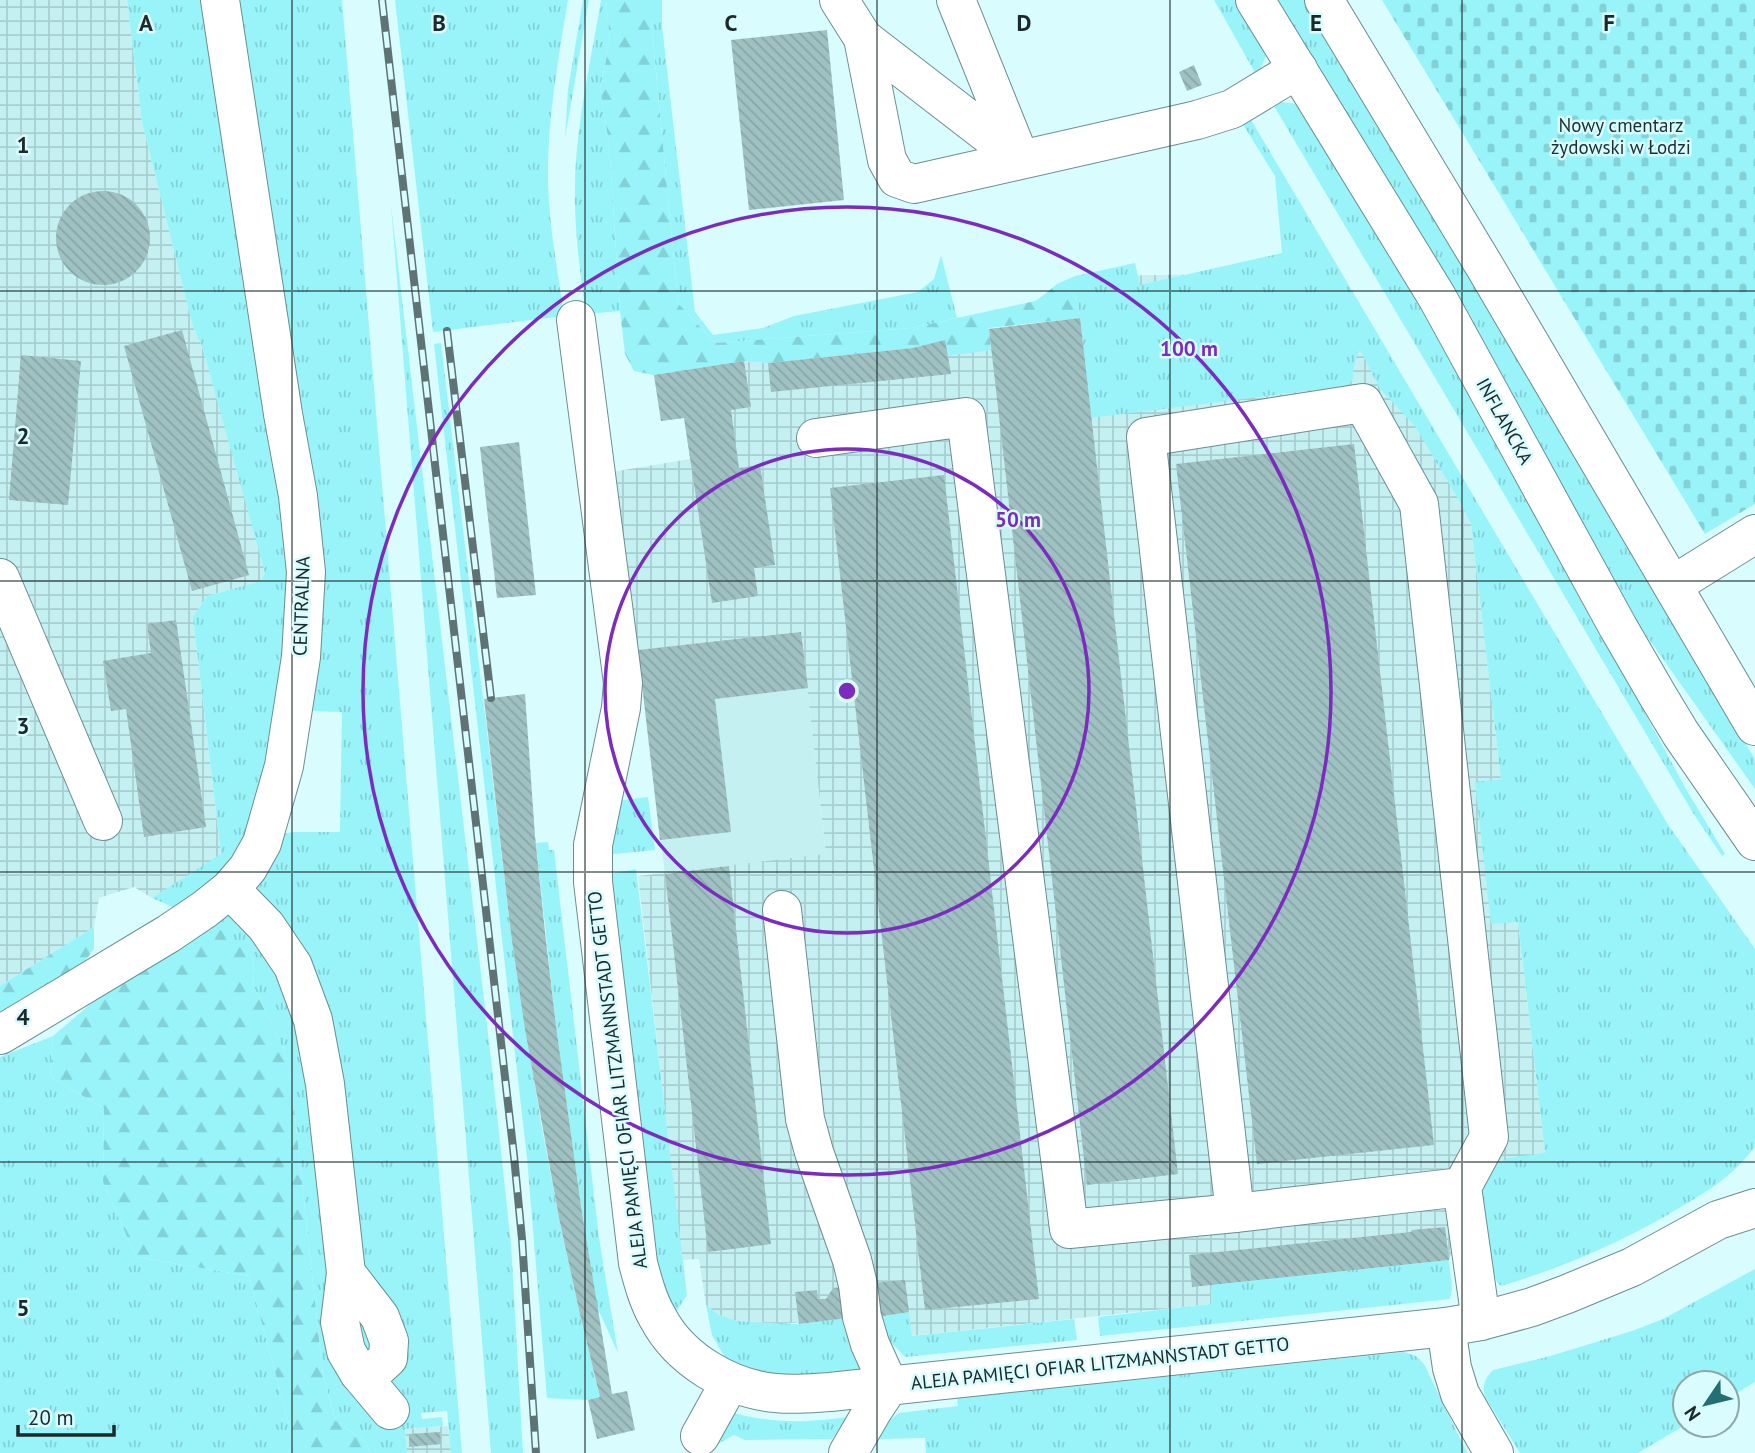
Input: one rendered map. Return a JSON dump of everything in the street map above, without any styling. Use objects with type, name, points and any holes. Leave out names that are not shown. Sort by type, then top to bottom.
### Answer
[{"type":"street","name":"CENTRALNA","points":[[0,1035],[168,934],[230,889],[248,868],[262,843],[284,766],[301,657],[306,572],[298,496],[220,0]]},
{"type":"street","points":[[839,0],[863,38],[1020,159]]},
{"type":"street","points":[[956,0],[1020,159]]},
{"type":"street","name":"INFLANCKA","points":[[1255,0],[1437,297],[1658,696],[1755,841]]},
{"type":"street","points":[[1324,0],[1485,267],[1755,726]]},
{"type":"street","points":[[863,38],[887,160],[897,178],[914,184],[1196,120],[1231,109],[1298,69]]},
{"type":"street","name":"ALEJA PAMIĘCI OFIAR LITZMANNSTADT GETTO","points":[[576,320],[623,683],[621,708],[593,845],[593,882],[638,1263],[646,1293],[658,1320],[671,1338],[708,1370],[748,1388],[795,1394],[1463,1324],[1532,1307],[1601,1281],[1644,1261],[1718,1220],[1755,1208]]},
{"type":"street","points":[[1235,1213],[1146,437],[1363,402],[1419,504],[1489,1137],[1462,1187],[1463,1324],[1452,1368],[1460,1394],[1493,1453]]},
{"type":"street","points":[[816,438],[966,417],[1069,1230],[1462,1187]]},
{"type":"street","points":[[1673,585],[1755,534]]},
{"type":"street","points":[[0,578],[103,821]]},
{"type":"street","points":[[230,889],[266,926],[293,966],[313,1020],[325,1084],[346,1273],[340,1322],[346,1351],[359,1373],[390,1410]]},
{"type":"street","points":[[782,910],[806,1119],[814,1152],[852,1260],[862,1317],[870,1344],[889,1385],[848,1453]]},
{"type":"street","name":"ALEJA PAMIĘCI OFIAR LITZMANNSTADT GETTO","points":[[1718,1220],[1755,1184]]},
{"type":"street","points":[[700,1436],[730,1382]]},
{"type":"shaded area","points":[[0,0],[127,0],[142,122],[193,327],[202,346],[266,573],[261,581],[207,596],[193,617],[221,855],[152,898],[134,887],[99,898],[94,927],[0,986]]},
{"type":"shaded area","points":[[1330,273],[1469,507],[1545,1153],[1517,1245],[1450,1256],[1449,1260],[1212,1284],[1211,1304],[911,1336],[909,1313],[781,1324],[737,1321],[719,1315],[706,1305],[699,1259],[682,1260],[638,876],[826,854],[801,633],[632,651],[606,473],[690,459],[684,418],[661,421],[654,375],[744,361],[768,363],[991,350],[989,329],[1079,318],[1075,276]]},
{"type":"shaded area","points":[[801,632],[826,855],[665,874],[638,650]]},
{"type":"shaded area","points":[[448,1426],[451,1453],[407,1453],[405,1429]]},
{"type":"green space","points":[[127,0],[207,0],[289,561],[288,616],[261,795],[239,847],[216,882],[175,908],[152,898],[221,854],[193,617],[207,596],[261,581],[265,573],[202,346],[193,327],[142,122]]},
{"type":"green space","points":[[232,0],[342,0],[462,1453],[451,1453],[447,1411],[421,1413],[422,1419],[442,1417],[443,1426],[405,1429],[407,1453],[371,1453],[364,1440],[335,1420],[323,1375],[289,1062],[254,987],[253,958],[193,934],[254,891],[271,866],[283,834],[340,832],[342,712],[308,711]]},
{"type":"green space","points":[[395,0],[568,0],[554,91],[548,159],[550,216],[564,316],[433,332]]},
{"type":"green space","points":[[583,0],[589,0],[565,138],[568,89]]},
{"type":"green space","points":[[601,0],[606,0],[610,41],[600,88],[609,144],[620,311],[586,314],[576,234],[576,163],[581,116]]},
{"type":"green space","points":[[606,0],[651,0],[678,303],[715,343],[911,328],[1035,301],[1057,284],[1069,288],[1078,303],[1080,318],[989,328],[991,350],[947,356],[913,348],[768,363],[744,361],[654,375],[634,371],[625,354],[609,144],[600,88],[610,41]]},
{"type":"green space","points":[[651,0],[662,0],[662,25],[695,312],[713,335],[763,328],[794,316],[918,292],[934,279],[941,255],[957,318],[911,328],[715,343],[678,303]]},
{"type":"green space","points":[[1214,0],[1236,0],[1268,52],[1257,76]]},
{"type":"green space","points":[[1276,0],[1304,0],[1755,759],[1755,789],[1636,621]]},
{"type":"green space","name":"Nowy cmentarz żydowski w Łodzi","points":[[1382,0],[1755,0],[1755,504],[1705,534]]},
{"type":"green space","points":[[1271,101],[1299,104],[1453,359],[1686,789],[1725,854],[1722,856],[1693,813]]},
{"type":"green space","points":[[1247,113],[1667,823],[1755,949],[1755,1147],[1722,1180],[1662,1218],[1595,1252],[1501,1286],[1493,1273],[1480,1191],[1486,1171],[1508,1158],[1545,1153],[1518,922],[1491,924],[1475,782],[1501,779],[1471,524],[1415,426],[1380,389],[1360,350],[1352,380],[1346,386],[1091,418],[1078,303],[1069,288],[1057,284],[1075,276],[1135,263],[1140,285],[1282,253],[1275,176],[1239,118]]},
{"type":"green space","points":[[391,205],[511,1244],[523,1453],[491,1453]]},
{"type":"green space","points":[[441,343],[511,934],[559,1218],[600,1397],[588,1400],[547,1398],[527,1158],[434,344]]},
{"type":"green space","points":[[648,797],[655,850],[604,855],[616,801]]},
{"type":"green space","points":[[548,842],[549,850],[554,850],[599,1238],[618,1353],[597,1307],[556,1026],[536,843]]},
{"type":"green space","points":[[636,869],[687,1295],[672,1318],[662,1305],[610,874]]},
{"type":"green space","points":[[94,927],[94,949],[79,969],[0,1014],[0,986]]},
{"type":"green space","points":[[221,930],[253,959],[254,987],[289,1062],[323,1375],[335,1420],[364,1440],[371,1453],[288,1453],[294,1442],[249,1276],[136,1257],[103,1182],[104,1108],[50,1077],[53,1036],[100,996],[193,934]]},
{"type":"green space","points":[[53,1036],[50,1077],[104,1108],[103,1182],[136,1257],[249,1276],[294,1442],[288,1453],[0,1453],[0,1057]]},
{"type":"green space","points":[[1449,1260],[1452,1289],[1450,1299],[1100,1336],[1098,1317],[1211,1304],[1211,1284]]},
{"type":"green space","points":[[1755,1269],[1755,1382],[1741,1390],[1741,1369],[1671,1369],[1671,1433],[1638,1453],[1520,1453],[1485,1397],[1485,1382],[1493,1370],[1547,1357],[1663,1319]]},
{"type":"green space","points":[[706,1305],[719,1315],[737,1321],[799,1324],[848,1318],[864,1371],[818,1376],[774,1376],[727,1361],[712,1335]]},
{"type":"green space","points":[[909,1312],[912,1336],[1074,1319],[1077,1340],[905,1357],[879,1330],[877,1317]]},
{"type":"green space","points":[[1404,1352],[1416,1356],[1424,1364],[1467,1453],[926,1453],[925,1438],[878,1439],[891,1419],[899,1413],[958,1406],[957,1398]]},
{"type":"green space","points":[[727,1411],[787,1421],[848,1417],[832,1439],[745,1440],[734,1435],[716,1445]]},
{"type":"building","points":[[827,30],[844,200],[749,210],[731,40]]},
{"type":"building","points":[[1194,65],[1202,85],[1187,91],[1179,72]]},
{"type":"building","points":[[103,191],[121,194],[136,205],[147,220],[150,238],[147,256],[136,271],[121,282],[103,285],[85,282],[70,271],[59,256],[56,238],[59,220],[70,205],[85,194]]},
{"type":"building","points":[[1080,318],[1178,1174],[1087,1185],[989,329]]},
{"type":"building","points":[[182,330],[249,575],[192,591],[124,346]]},
{"type":"building","points":[[945,340],[951,374],[771,392],[768,363],[913,348]]},
{"type":"building","points":[[21,355],[81,361],[68,505],[9,500]]},
{"type":"building","points":[[744,361],[751,407],[731,410],[739,468],[760,465],[775,565],[754,568],[758,596],[712,603],[684,418],[661,421],[654,375]]},
{"type":"building","points":[[519,442],[536,595],[497,598],[480,447]]},
{"type":"building","points":[[1354,444],[1434,1145],[1257,1164],[1176,464]]},
{"type":"building","points":[[944,475],[1039,1299],[925,1310],[830,488]]},
{"type":"building","points":[[176,620],[206,827],[144,837],[126,709],[111,711],[103,661],[151,653],[147,624]]},
{"type":"building","points":[[801,632],[808,688],[715,699],[731,832],[660,840],[638,650]]},
{"type":"building","points":[[525,694],[545,932],[582,1213],[612,1394],[627,1391],[635,1430],[597,1439],[588,1400],[600,1397],[559,1218],[525,1029],[511,934],[484,699]]},
{"type":"building","points":[[729,866],[771,1244],[708,1252],[665,874]]},
{"type":"building","points":[[1445,1227],[1449,1260],[1192,1287],[1189,1255]]},
{"type":"building","points":[[905,1280],[909,1312],[877,1317],[874,1283]]},
{"type":"building","points":[[844,1287],[848,1318],[799,1324],[795,1292],[817,1290],[818,1299],[826,1299],[833,1288]]},
{"type":"building","points":[[440,1432],[441,1444],[409,1447],[409,1434]]},
{"type":"railway","points":[[382,0],[514,1156],[536,1453]]},
{"type":"railway","points":[[447,331],[491,698]]}]
